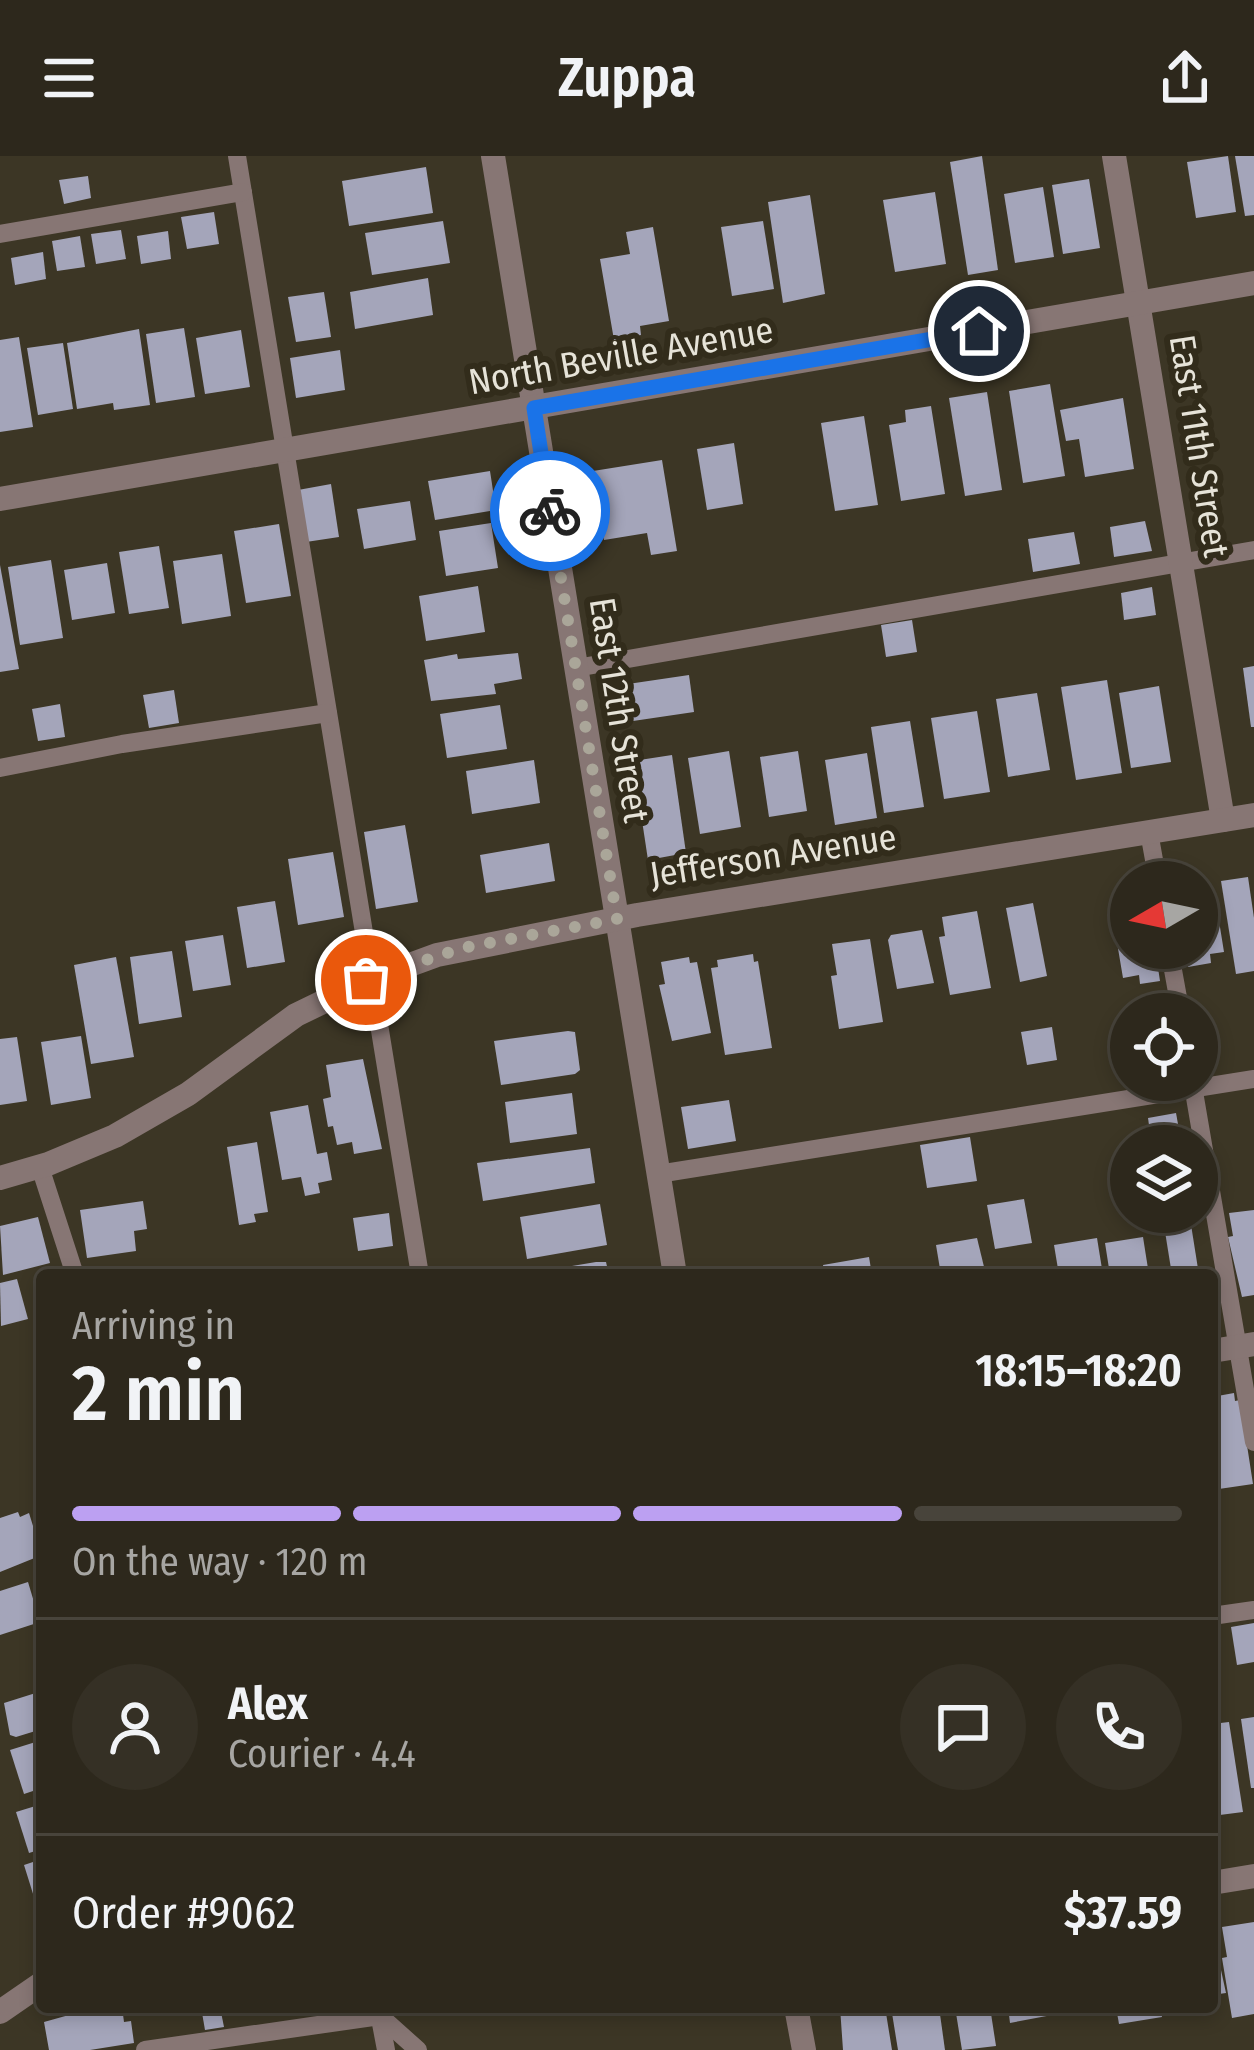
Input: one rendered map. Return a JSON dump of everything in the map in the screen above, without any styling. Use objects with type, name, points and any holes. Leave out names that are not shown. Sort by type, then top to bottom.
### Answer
[{"type":"street","name":"East 12th Street","points":[[493,156],[674,1269]]},
{"type":"street","name":"East 11th Street","points":[[1114,156],[1223,820]]},
{"type":"street","name":"North Beville Avenue","points":[[0,499],[1254,283]]},
{"type":"street","name":"Jefferson Avenue","points":[[0,1178],[40,1167],[136,1125],[188,1094],[296,1015],[371,979],[462,948],[1254,815]]},
{"type":"street","points":[[1218,1882],[1254,1876]]},
{"type":"street","points":[[0,2012],[36,1987]]},
{"type":"street","points":[[797,2013],[804,2050]]},
{"type":"lane","points":[[237,156],[419,1269]]},
{"type":"lane","points":[[0,233],[243,192]]},
{"type":"lane","points":[[576,668],[1254,550]]},
{"type":"lane","points":[[0,768],[328,713]]},
{"type":"lane","points":[[1149,832],[1154,861]]},
{"type":"lane","points":[[1218,1082],[1254,1079]]},
{"type":"lane","points":[[658,1174],[1110,1098]]},
{"type":"lane","points":[[1196,1101],[1246,1346],[1254,1442]]},
{"type":"lane","points":[[40,1167],[73,1269]]},
{"type":"lane","points":[[1218,1615],[1254,1610]]},
{"type":"lane","points":[[145,2050],[367,2013]]},
{"type":"lane","points":[[379,2013],[386,2050]]},
{"type":"lane","points":[[381,2013],[418,2050]]},
{"type":"building","points":[[982,156],[998,270],[968,275],[950,162]]},
{"type":"building","points":[[1228,156],[1236,212],[1196,218],[1187,162]]},
{"type":"building","points":[[1235,156],[1254,156],[1254,215],[1245,216]]},
{"type":"building","points":[[426,167],[433,213],[349,226],[342,181]]},
{"type":"building","points":[[88,176],[91,198],[64,204],[59,180]]},
{"type":"building","points":[[1089,179],[1100,248],[1063,254],[1052,185]]},
{"type":"building","points":[[1043,187],[1054,257],[1015,263],[1004,194]]},
{"type":"building","points":[[935,192],[946,264],[895,272],[883,200]]},
{"type":"building","points":[[810,195],[825,294],[783,303],[768,202]]},
{"type":"building","points":[[214,212],[219,244],[187,249],[181,217]]},
{"type":"building","points":[[443,221],[450,263],[372,275],[365,233]]},
{"type":"building","points":[[763,221],[774,289],[732,296],[721,227]]},
{"type":"building","points":[[653,227],[669,321],[640,326],[641,335],[614,340],[600,259],[630,254],[626,232]]},
{"type":"building","points":[[121,230],[126,259],[96,264],[91,234]]},
{"type":"building","points":[[168,231],[171,259],[141,264],[137,236]]},
{"type":"building","points":[[80,236],[85,267],[57,271],[52,241]]},
{"type":"building","points":[[43,252],[46,279],[15,285],[11,258]]},
{"type":"building","points":[[428,278],[433,315],[355,329],[350,292]]},
{"type":"building","points":[[324,292],[331,337],[296,342],[288,297]]},
{"type":"building","points":[[184,328],[195,397],[156,403],[146,334]]},
{"type":"building","points":[[139,329],[150,405],[114,410],[113,403],[77,409],[67,343]]},
{"type":"building","points":[[241,330],[250,387],[205,394],[196,338]]},
{"type":"building","points":[[19,337],[33,427],[0,432],[0,340]]},
{"type":"building","points":[[63,343],[73,409],[38,415],[27,348]]},
{"type":"building","points":[[340,350],[345,390],[296,398],[290,358]]},
{"type":"building","points":[[1050,384],[1065,476],[1023,483],[1009,391]]},
{"type":"building","points":[[987,392],[1002,490],[965,496],[949,398]]},
{"type":"building","points":[[1123,398],[1134,469],[1085,477],[1079,439],[1066,441],[1060,410]]},
{"type":"building","points":[[931,406],[945,494],[901,501],[889,425],[906,422],[905,410]]},
{"type":"building","points":[[864,416],[878,505],[835,511],[821,423]]},
{"type":"building","points":[[734,443],[743,504],[707,510],[697,449]]},
{"type":"building","points":[[662,460],[677,551],[651,555],[647,533],[604,540],[593,471]]},
{"type":"building","points":[[490,471],[496,510],[435,520],[428,481]]},
{"type":"building","points":[[331,484],[339,537],[306,542],[298,490]]},
{"type":"building","points":[[410,501],[416,540],[364,549],[357,509]]},
{"type":"building","points":[[1145,521],[1152,551],[1114,557],[1110,527]]},
{"type":"building","points":[[491,523],[498,568],[446,576],[439,531]]},
{"type":"building","points":[[279,524],[291,596],[246,603],[234,531]]},
{"type":"building","points":[[1074,532],[1080,564],[1033,572],[1028,539]]},
{"type":"building","points":[[159,546],[169,608],[129,614],[119,552]]},
{"type":"building","points":[[222,554],[231,616],[182,624],[173,561]]},
{"type":"building","points":[[51,560],[63,638],[20,645],[8,567]]},
{"type":"building","points":[[107,563],[115,613],[72,620],[64,570]]},
{"type":"building","points":[[0,565],[19,669],[0,672]]},
{"type":"building","points":[[478,586],[485,632],[426,641],[419,596]]},
{"type":"building","points":[[1152,587],[1156,615],[1124,620],[1121,593]]},
{"type":"building","points":[[912,620],[917,652],[886,657],[881,625]]},
{"type":"building","points":[[518,653],[522,679],[494,684],[496,694],[431,701],[424,660]]},
{"type":"building","points":[[1254,666],[1254,727],[1251,727],[1243,668]]},
{"type":"building","points":[[689,675],[694,712],[633,721],[628,684]]},
{"type":"building","points":[[1107,680],[1122,773],[1076,780],[1061,687]]},
{"type":"building","points":[[1159,686],[1171,762],[1131,768],[1119,693]]},
{"type":"building","points":[[174,690],[179,723],[149,728],[143,695]]},
{"type":"building","points":[[1037,693],[1050,770],[1008,777],[996,699]]},
{"type":"building","points":[[60,704],[65,737],[38,741],[32,709]]},
{"type":"building","points":[[500,705],[507,749],[447,758],[440,714]]},
{"type":"building","points":[[977,711],[990,792],[944,799],[931,718]]},
{"type":"building","points":[[910,721],[924,807],[884,813],[871,727]]},
{"type":"building","points":[[729,751],[741,827],[700,834],[688,758]]},
{"type":"building","points":[[798,751],[807,811],[769,817],[760,757]]},
{"type":"building","points":[[867,753],[877,818],[835,825],[825,760]]},
{"type":"building","points":[[672,755],[686,853],[648,860],[633,761]]},
{"type":"building","points":[[534,760],[540,803],[472,814],[466,771]]},
{"type":"building","points":[[405,825],[418,902],[376,909],[364,832]]},
{"type":"building","points":[[549,843],[555,881],[486,893],[480,855]]},
{"type":"building","points":[[333,852],[344,917],[298,925],[288,859]]},
{"type":"building","points":[[1248,877],[1254,971],[1236,974],[1221,881]]},
{"type":"building","points":[[275,901],[285,962],[247,968],[237,907]]},
{"type":"building","points":[[1033,903],[1047,976],[1020,982],[1006,908]]},
{"type":"building","points":[[977,911],[991,988],[950,995],[939,937],[945,936],[942,917]]},
{"type":"building","points":[[1218,915],[1224,952],[1218,953]]},
{"type":"building","points":[[922,930],[934,983],[897,989],[888,940],[891,935]]},
{"type":"building","points":[[223,935],[231,985],[193,991],[185,941]]},
{"type":"building","points":[[870,939],[883,1022],[839,1029],[831,976],[837,975],[832,944]]},
{"type":"building","points":[[172,951],[182,1017],[139,1024],[130,957]]},
{"type":"building","points":[[753,954],[772,1048],[725,1055],[711,968],[718,967],[717,960]]},
{"type":"building","points":[[116,957],[134,1057],[91,1064],[74,965]]},
{"type":"building","points":[[689,957],[690,963],[697,962],[711,1033],[672,1041],[659,985],[665,984],[661,962]]},
{"type":"building","points":[[1121,969],[1158,969],[1160,981],[1140,984],[1139,975],[1123,978]]},
{"type":"building","points":[[1052,1027],[1057,1060],[1027,1065],[1021,1032]]},
{"type":"building","points":[[575,1032],[580,1070],[501,1085],[494,1041]]},
{"type":"building","points":[[81,1036],[91,1098],[51,1105],[41,1042]]},
{"type":"building","points":[[17,1037],[27,1101],[0,1105],[0,1039]]},
{"type":"building","points":[[363,1059],[382,1149],[354,1154],[352,1142],[337,1145],[333,1126],[328,1127],[323,1099],[331,1097],[326,1065]]},
{"type":"building","points":[[572,1093],[577,1134],[510,1143],[505,1102]]},
{"type":"building","points":[[729,1100],[736,1141],[688,1149],[681,1107]]},
{"type":"building","points":[[308,1105],[317,1154],[327,1152],[332,1180],[318,1183],[320,1193],[305,1196],[301,1177],[282,1180],[270,1112]]},
{"type":"building","points":[[1176,1113],[1178,1125],[1149,1125],[1148,1118]]},
{"type":"building","points":[[970,1137],[977,1181],[927,1188],[920,1145]]},
{"type":"building","points":[[257,1142],[268,1212],[254,1214],[256,1222],[239,1225],[227,1147]]},
{"type":"building","points":[[590,1148],[595,1183],[483,1201],[477,1163]]},
{"type":"building","points":[[1024,1199],[1032,1243],[995,1249],[987,1205]]},
{"type":"building","points":[[143,1201],[147,1229],[134,1231],[136,1251],[87,1258],[80,1210]]},
{"type":"building","points":[[600,1204],[607,1245],[527,1259],[520,1217]]},
{"type":"building","points":[[1254,1210],[1254,1295],[1242,1297],[1228,1237],[1233,1236],[1229,1213]]},
{"type":"building","points":[[389,1213],[393,1246],[358,1251],[353,1218]]},
{"type":"building","points":[[38,1217],[50,1263],[3,1275],[0,1226]]},
{"type":"building","points":[[1165,1233],[1192,1233],[1198,1269],[1171,1269]]},
{"type":"building","points":[[1143,1237],[1148,1269],[1109,1269],[1105,1243]]},
{"type":"building","points":[[977,1238],[985,1269],[940,1269],[936,1245]]},
{"type":"building","points":[[1097,1238],[1102,1269],[1058,1269],[1054,1245]]},
{"type":"building","points":[[869,1257],[871,1269],[824,1269],[823,1265]]},
{"type":"building","points":[[606,1262],[608,1269],[554,1269]]},
{"type":"building","points":[[17,1279],[28,1319],[1,1326],[0,1283]]},
{"type":"building","points":[[1234,1393],[1235,1401],[1240,1400],[1253,1484],[1218,1489],[1218,1396]]},
{"type":"building","points":[[29,1513],[36,1557],[0,1572],[0,1518]]},
{"type":"building","points":[[28,1582],[36,1623],[0,1635],[0,1591]]},
{"type":"building","points":[[1254,1623],[1254,1662],[1237,1665],[1231,1627]]},
{"type":"building","points":[[36,1693],[36,1731],[10,1735],[4,1703]]},
{"type":"building","points":[[1254,1717],[1254,1788],[1251,1788],[1241,1719]]},
{"type":"building","points":[[1229,1722],[1243,1812],[1218,1815],[1218,1723]]},
{"type":"building","points":[[36,1742],[36,1790],[24,1794],[10,1750]]},
{"type":"building","points":[[36,1806],[36,1851],[29,1853],[16,1812]]},
{"type":"building","points":[[36,1861],[36,1896],[34,1897],[24,1865]]},
{"type":"building","points":[[1254,1922],[1254,2014],[1232,2018],[1222,1927]]},
{"type":"building","points":[[1218,1956],[1226,1993],[1218,1994]]},
{"type":"building","points":[[76,2013],[123,2013],[124,2022],[131,2021],[134,2043],[49,2050],[44,2022]]},
{"type":"building","points":[[202,2013],[221,2013],[224,2027],[205,2030]]},
{"type":"building","points":[[840,2013],[886,2013],[892,2050],[843,2050]]},
{"type":"building","points":[[892,2013],[940,2013],[945,2050],[898,2050]]},
{"type":"building","points":[[956,2013],[991,2013],[996,2046],[962,2050]]},
{"type":"building","points":[[1009,2013],[1052,2015],[1010,2023]]},
{"type":"building","points":[[1117,2013],[1161,2013],[1162,2017],[1119,2024]]},
{"type":"way so far","points":[[366,980],[462,948],[617,919],[550,511]]},
{"type":"route","points":[[550,511],[534,408],[979,331]]}]
